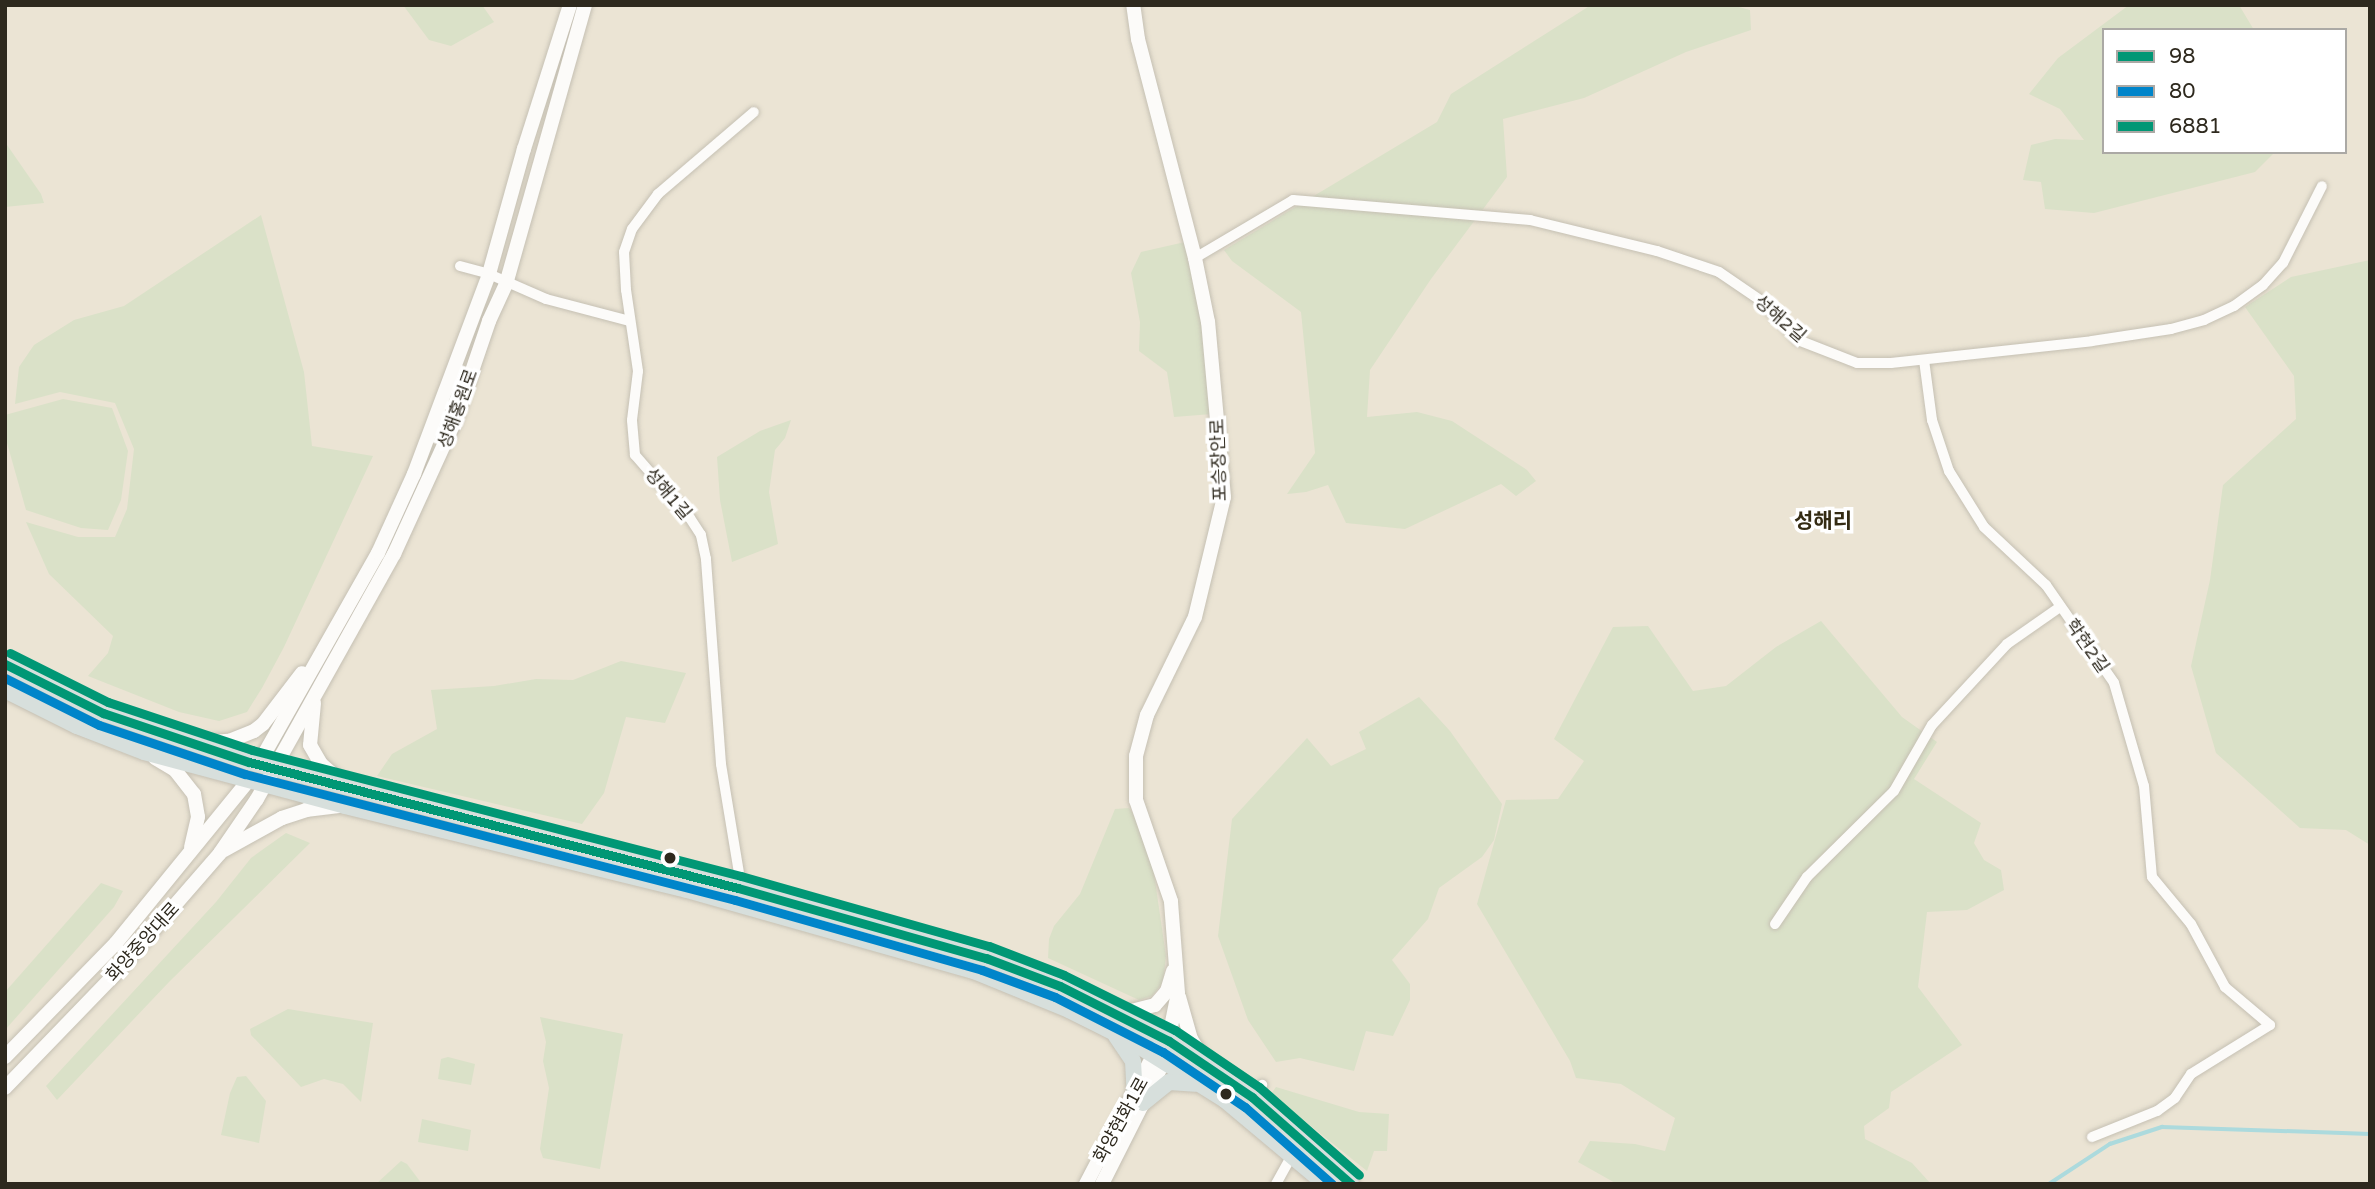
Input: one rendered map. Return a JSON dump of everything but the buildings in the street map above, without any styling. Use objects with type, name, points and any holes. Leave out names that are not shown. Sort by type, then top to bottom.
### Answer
[{"type":"main road","name":"성해홍원로","points":[[257,782],[378,553],[414,474],[489,274],[524,149],[570,5]]},
{"type":"main road","name":"성해홍원로","points":[[265,767],[316,692],[394,554],[428,485],[455,421],[489,321],[506,284],[585,5]]},
{"type":"main road","name":"포승장안로","points":[[1133,5],[1138,39],[1195,258],[1215,380],[1224,497],[1195,617],[1147,715],[1135,772],[1136,800],[1171,901],[1176,971]]},
{"type":"main road","points":[[180,741],[229,741],[254,731],[263,724],[337,627]]},
{"type":"main road","points":[[5,664],[103,713],[348,798],[942,961],[1021,989],[1112,1031],[1201,1085],[1242,1114],[1325,1184]]},
{"type":"main road","points":[[5,690],[77,726],[144,752],[257,782],[348,798],[738,888],[986,958],[1060,986],[1119,1014],[1210,1069],[1257,1091],[1351,1184]]},
{"type":"main road","points":[[316,692],[310,745],[321,764],[348,798]]},
{"type":"main road","points":[[144,752],[175,770],[194,794],[198,817],[189,852]]},
{"type":"main road","name":"화양중앙대로","points":[[5,1057],[116,943],[189,852],[257,782]]},
{"type":"main road","name":"화양중앙대로","points":[[5,1088],[115,974],[220,853],[257,782]]},
{"type":"main road","points":[[220,853],[282,818],[348,798]]},
{"type":"main road","points":[[1119,1014],[1155,1005],[1167,991],[1176,971]]},
{"type":"main road","points":[[1176,971],[1178,993],[1191,1039],[1210,1069]]},
{"type":"main road","points":[[1164,1039],[1176,971]]},
{"type":"main road","points":[[1164,1039],[1178,993]]},
{"type":"main road","points":[[1112,1031],[1133,1060],[1139,1098],[1173,1081],[1201,1085]]},
{"type":"main road","name":"화양현화1로","points":[[1102,1184],[1159,1059],[1164,1039]]},
{"type":"main road","name":"화양현화1로","points":[[1086,1184],[1139,1098]]},
{"type":"street","name":"성해1길","points":[[738,888],[740,879],[721,764],[706,559],[701,535],[690,518],[635,455],[632,420],[638,371],[630,321],[624,252],[632,229],[658,194],[754,112]]},
{"type":"street","name":"성해2길","points":[[1195,258],[1293,200],[1531,220],[1657,251],[1719,272],[1763,302],[1798,340],[1827,353],[1857,363],[1924,360],[2092,341],[2204,320],[2234,306],[2263,285],[2283,263],[2322,186]]},
{"type":"street","points":[[460,266],[489,274],[506,284],[546,299],[630,321]]},
{"type":"street","points":[[1924,360],[1932,419],[1949,471],[1984,527],[2046,585],[2060,607]]},
{"type":"street","name":"학현2길","points":[[1775,924],[1807,877],[1894,791],[1932,724],[2007,644],[2060,607],[2114,683],[2144,786],[2152,877],[2191,924],[2225,987],[2270,1025],[2191,1074],[2175,1098],[2157,1111],[2092,1137]]},
{"type":"street","points":[[1276,1184],[1292,1155]]},
{"type":"green space","points":[[403,5],[482,5],[494,22],[451,46],[429,40]]},
{"type":"green space","points":[[1591,5],[1731,5],[1750,10],[1751,30],[1686,52],[1584,98],[1503,119],[1507,177],[1431,279],[1370,370],[1367,417],[1417,412],[1452,421],[1527,470],[1536,481],[1516,496],[1501,484],[1405,529],[1346,523],[1328,485],[1306,492],[1287,494],[1315,453],[1301,312],[1232,261],[1224,250],[1437,122],[1451,94]]},
{"type":"green space","points":[[2129,5],[2239,5],[2253,28],[2102,28],[2102,154],[2273,154],[2255,172],[2094,213],[2045,209],[2041,182],[2023,180],[2031,145],[2055,139],[2084,140],[2060,109],[2029,94],[2058,58]]},
{"type":"green space","points":[[5,142],[41,194],[44,203],[5,207]]},
{"type":"green space","points":[[261,215],[304,372],[312,446],[373,456],[284,647],[262,688],[247,712],[219,721],[179,712],[88,676],[108,653],[113,636],[49,574],[26,522],[78,537],[115,537],[127,509],[134,449],[115,403],[60,392],[15,404],[19,367],[34,345],[74,320],[124,306]]},
{"type":"green space","points":[[1185,242],[1204,334],[1212,414],[1174,417],[1167,372],[1139,351],[1140,322],[1131,273],[1141,252]]},
{"type":"green space","points":[[2370,260],[2370,845],[2346,830],[2300,828],[2216,753],[2191,666],[2210,580],[2223,485],[2296,419],[2294,376],[2245,307],[2291,277]]},
{"type":"green space","points":[[63,399],[112,408],[128,451],[121,500],[108,530],[81,528],[26,510],[5,436],[5,415]]},
{"type":"green space","points":[[791,420],[785,438],[775,450],[769,492],[778,544],[732,562],[720,500],[717,457],[760,431]]},
{"type":"green space","points":[[1821,621],[1902,717],[1937,742],[1914,779],[1981,823],[1974,843],[1984,860],[2001,870],[2004,890],[1967,910],[1927,912],[1918,987],[1962,1045],[1891,1092],[1889,1108],[1864,1126],[1865,1139],[1912,1163],[1931,1184],[1617,1184],[1578,1162],[1590,1141],[1635,1144],[1665,1151],[1675,1118],[1621,1084],[1576,1078],[1570,1061],[1477,904],[1506,800],[1558,799],[1584,761],[1554,739],[1613,627],[1648,626],[1693,691],[1726,686],[1776,647]]},
{"type":"green space","points":[[621,661],[686,673],[665,723],[626,717],[604,793],[582,824],[377,776],[392,754],[437,729],[431,690],[494,686],[536,679],[573,680]]},
{"type":"green space","points":[[1419,697],[1450,731],[1502,804],[1494,840],[1482,857],[1439,888],[1428,919],[1392,960],[1410,984],[1410,1000],[1393,1036],[1366,1031],[1354,1071],[1300,1058],[1276,1062],[1248,1020],[1218,936],[1232,819],[1307,738],[1331,766],[1366,749],[1359,732]]},
{"type":"green space","points":[[1129,808],[1137,819],[1153,867],[1166,956],[1163,982],[1152,996],[1139,1000],[1048,958],[1049,939],[1054,926],[1080,894],[1115,809]]},
{"type":"green space","points":[[286,833],[310,843],[169,982],[57,1100],[46,1086],[216,902],[251,858]]},
{"type":"green space","points":[[101,883],[123,891],[114,907],[5,1030],[5,992]]},
{"type":"green space","points":[[288,1009],[373,1023],[361,1102],[343,1084],[324,1079],[301,1087],[251,1035],[250,1029]]},
{"type":"green space","points":[[540,1017],[623,1034],[600,1169],[543,1158],[540,1149],[549,1088],[543,1061],[546,1042]]},
{"type":"green space","points":[[448,1057],[475,1064],[471,1085],[438,1079],[441,1059]]},
{"type":"green space","points":[[246,1076],[266,1101],[259,1143],[221,1135],[230,1093],[237,1077]]},
{"type":"green space","points":[[1276,1087],[1359,1112],[1389,1114],[1387,1151],[1374,1151],[1367,1171],[1271,1094]]},
{"type":"green space","points":[[422,1119],[471,1130],[468,1151],[418,1142]]},
{"type":"green space","points":[[401,1161],[407,1164],[422,1184],[376,1184]]},
{"type":"waterway","points":[[2049,1184],[2110,1144],[2162,1127],[2370,1134]]},
{"type":"transit line","name":"6881","points":[[10,653],[108,702],[252,750],[741,876],[989,946],[1064,975],[1175,1030],[1259,1087],[1359,1175]]},
{"type":"transit line","name":"98","points":[[5,664],[103,713],[249,762],[738,888],[986,958],[1060,986],[1169,1041],[1252,1097],[1351,1184]]},
{"type":"transit line","name":"80","points":[[5,678],[99,725],[245,774],[735,900],[982,970],[1055,997],[1163,1052],[1245,1107],[1332,1184]]},
{"type":"district","name":"성해리","points":[[1823,522]]}]
